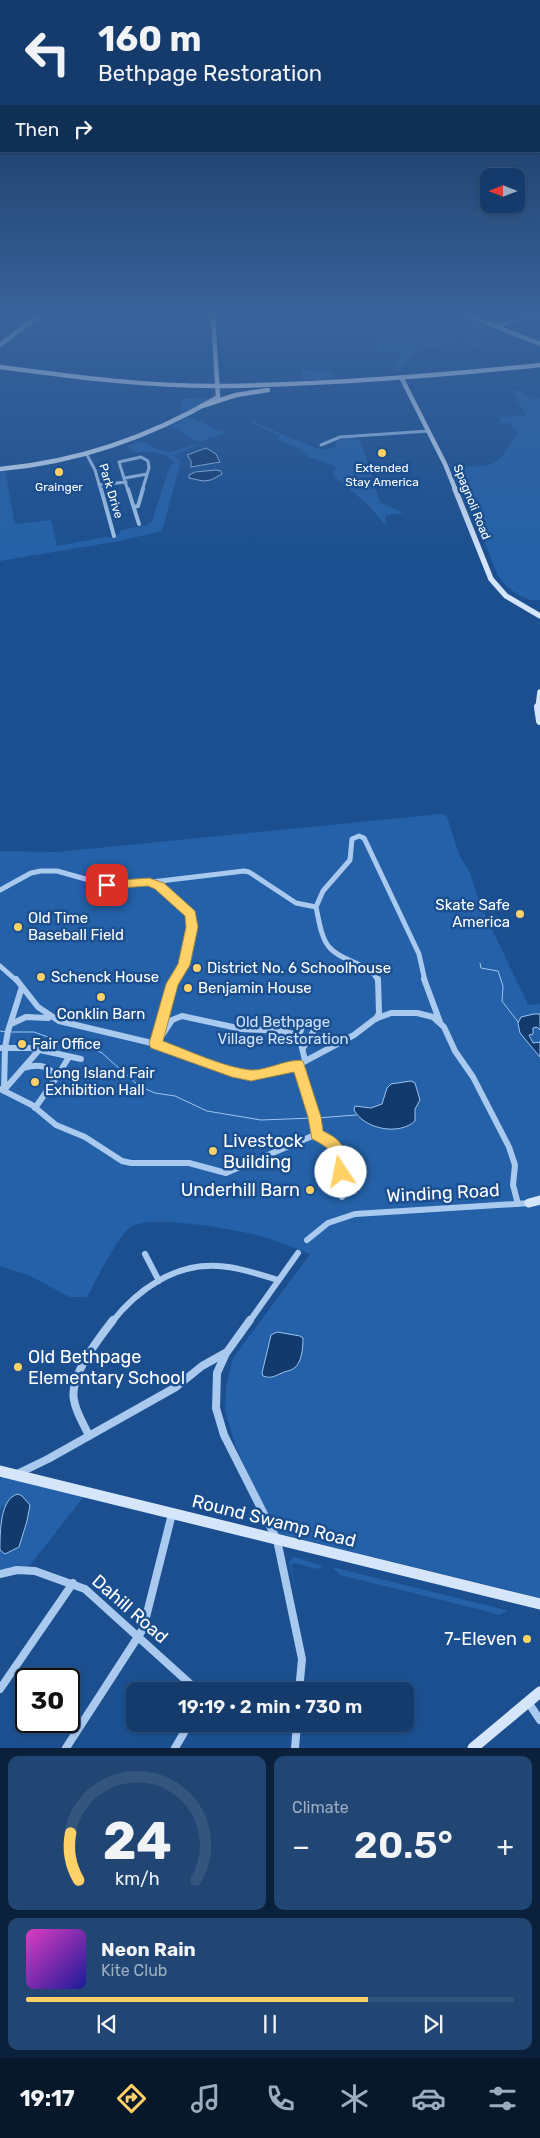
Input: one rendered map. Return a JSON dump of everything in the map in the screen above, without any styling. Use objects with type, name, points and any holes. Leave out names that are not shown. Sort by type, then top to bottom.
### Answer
[{"type":"main road","points":[[0,469],[33,466],[141,437],[217,398]]},
{"type":"main road","points":[[202,406],[230,398]]},
{"type":"main road","name":"Spagnoli Road","points":[[412,398],[430,431],[494,583],[506,596],[540,616]]},
{"type":"main road","points":[[540,692],[538,700],[540,719]]},
{"type":"main road","points":[[529,1203],[540,1202]]},
{"type":"main road","name":"Round Swamp Road","points":[[0,1471],[540,1604]]},
{"type":"main road","points":[[473,1748],[540,1692]]},
{"type":"street","points":[[321,445],[340,437],[430,431]]},
{"type":"street","name":"Park Drive","points":[[86,453],[93,463],[114,536]]},
{"type":"street","points":[[134,507],[138,506],[149,464],[138,457],[120,462],[139,524]]},
{"type":"street","points":[[100,486],[126,481],[147,474]]},
{"type":"street","points":[[375,1019],[379,1013],[378,979],[372,971],[338,956],[328,947],[316,907],[323,891],[350,860],[352,839],[359,836],[364,838],[419,954],[423,976],[440,1022],[455,1052],[482,1092],[490,1113],[509,1147],[514,1165],[513,1185],[518,1204]]},
{"type":"street","points":[[0,890],[31,873],[42,870],[58,871],[107,885],[244,871],[296,902],[316,907]]},
{"type":"street","points":[[164,890],[163,883],[168,880]]},
{"type":"street","points":[[149,882],[164,890],[184,907],[191,914],[192,920],[184,965],[172,984],[156,1044]]},
{"type":"street","points":[[1,969],[14,976],[37,1008],[53,1019]]},
{"type":"street","points":[[2,1090],[3,1048],[22,987]]},
{"type":"street","points":[[378,1004],[383,1010],[390,1013]]},
{"type":"street","points":[[9,1030],[26,1017],[53,1019],[156,1044],[232,1072],[251,1076],[298,1065],[305,1060],[324,1053],[354,1035],[375,1019],[390,1013],[417,1013],[433,1017],[440,1022]]},
{"type":"street","points":[[156,1044],[176,1017],[182,1016],[242,1029],[282,1031],[297,1035]]},
{"type":"street","points":[[163,1021],[171,1023]]},
{"type":"street","points":[[303,1048],[313,1032],[314,1025],[310,1022],[303,1023],[298,1028],[297,1035],[303,1048],[305,1060]]},
{"type":"street","points":[[3,1048],[38,1050],[81,1059]]},
{"type":"street","points":[[2,1090],[24,1068],[38,1050]]},
{"type":"street","points":[[35,1108],[69,1057]]},
{"type":"street","points":[[24,1068],[44,1065],[54,1073],[56,1078]]},
{"type":"street","points":[[298,1065],[315,1118],[317,1134]]},
{"type":"street","points":[[2,1090],[35,1108],[56,1124],[85,1137],[122,1161],[131,1163],[190,1163],[218,1173],[226,1173],[317,1134],[330,1141],[338,1150],[342,1196]]},
{"type":"street","name":"Winding Road","points":[[307,1240],[324,1223],[337,1217],[354,1214],[529,1203]]},
{"type":"street","points":[[298,1253],[227,1352],[217,1373],[216,1408],[224,1435],[261,1512],[277,1540],[302,1659],[300,1682]]},
{"type":"street","points":[[145,1254],[159,1281]]},
{"type":"street","points":[[89,1436],[74,1399],[75,1380],[102,1333],[114,1317],[133,1299],[159,1281],[181,1271],[210,1266],[226,1267],[278,1280]]},
{"type":"street","points":[[15,1475],[176,1388],[202,1366],[227,1352]]},
{"type":"street","points":[[66,1748],[138,1636],[146,1618],[172,1514]]},
{"type":"street","name":"Dahill Road","points":[[0,1574],[19,1570],[33,1572],[73,1583],[85,1589],[188,1682]]},
{"type":"street","points":[[0,1689],[73,1583]]},
{"type":"street","points":[[527,1702],[540,1720]]},
{"type":"street","points":[[175,1748],[184,1732]]},
{"type":"street","points":[[295,1748],[296,1732]]},
{"type":"green space","points":[[205,398],[206,401],[182,413],[180,399]]},
{"type":"green space","points":[[516,398],[540,399],[540,600],[527,599],[516,594],[498,576],[454,466],[479,466],[494,463],[505,452],[518,431],[514,430],[510,423],[450,428],[501,423],[499,417],[526,415]]},
{"type":"green space","points":[[188,417],[227,431],[224,434],[198,442],[171,426]]},
{"type":"green space","points":[[257,419],[256,423],[323,450],[335,447],[336,442],[345,438],[360,440],[380,502],[403,513],[386,515],[386,525],[366,503],[335,477],[333,473],[336,468],[333,465],[309,457],[297,447],[276,439],[280,436],[251,422]]},
{"type":"green space","points":[[142,441],[163,451],[178,450],[195,444],[199,445],[174,455],[181,461],[162,531],[120,541],[0,561],[0,471],[5,470],[15,524],[51,520],[57,546],[106,537],[115,538],[122,530],[147,525],[152,521],[169,468],[174,463],[162,454],[152,452],[136,453],[127,446]]},
{"type":"green space","name":"Old Bethpage Village Restoration","points":[[440,814],[447,817],[459,854],[469,871],[481,906],[528,1005],[540,1004],[540,1598],[276,1533],[236,1447],[225,1411],[226,1386],[233,1358],[310,1254],[248,1233],[194,1224],[157,1222],[132,1226],[127,1231],[108,1259],[87,1297],[70,1297],[28,1275],[0,1266],[0,851],[57,852]]},
{"type":"green space","points":[[3,1476],[85,1495],[28,1568],[0,1570],[0,1550],[6,1554],[3,1504],[0,1511],[0,1479]]},
{"type":"green space","points":[[295,1557],[323,1566],[317,1569],[294,1563],[291,1564],[296,1593],[289,1562]]},
{"type":"green space","points":[[332,1567],[507,1611],[499,1615],[340,1575]]},
{"type":"shaded area","points":[[206,448],[216,454],[220,462],[191,467],[191,461],[187,455]]},
{"type":"shaded area","points":[[221,471],[222,474],[211,480],[203,481],[189,478],[189,475],[195,472]]},
{"type":"shaded area","points":[[540,1014],[540,1030],[537,1027],[533,1028],[533,1034],[529,1035],[533,1043],[540,1042],[540,1057],[520,1033],[518,1023],[521,1017]]},
{"type":"shaded area","points":[[411,1081],[415,1083],[420,1100],[415,1109],[415,1121],[408,1126],[391,1129],[373,1126],[359,1117],[354,1110],[355,1106],[371,1108],[382,1104],[387,1088],[391,1084]]},
{"type":"shaded area","points":[[277,1332],[303,1338],[300,1359],[292,1370],[273,1377],[263,1376],[262,1373],[271,1335]]},
{"type":"shaded area","points":[[18,1494],[30,1505],[27,1521],[19,1547],[5,1554],[0,1550],[2,1517],[8,1502]]},
{"type":"waterway","points":[[480,963],[481,968],[498,971],[503,986],[502,1001],[518,1022]]},
{"type":"waterway","points":[[0,1031],[6,1032]]},
{"type":"waterway","points":[[10,1032],[34,1032],[67,1044],[92,1048],[102,1053],[139,1086],[155,1093],[175,1096],[207,1111],[261,1120],[313,1118]]},
{"type":"waterway","points":[[317,1118],[356,1115]]},
{"type":"place","name":"Extended Stay America","points":[[382,453]]},
{"type":"place","name":"Grainger","points":[[59,472]]},
{"type":"place","name":"Skate Safe America","points":[[520,914]]},
{"type":"place","name":"Old Time Baseball Field","points":[[18,927]]},
{"type":"place","name":"District No. 6 Schoolhouse","points":[[197,968]]},
{"type":"place","name":"Schenck House","points":[[41,977]]},
{"type":"place","name":"Benjamin House","points":[[188,988]]},
{"type":"place","name":"Conklin Barn","points":[[101,997]]},
{"type":"place","name":"Fair Office","points":[[22,1044]]},
{"type":"place","name":"Long Island Fair Exhibition Hall","points":[[35,1082]]},
{"type":"place","name":"Livestock Building","points":[[213,1151]]},
{"type":"place","name":"Underhill Barn","points":[[310,1190]]},
{"type":"place","name":"Old Bethpage Elementary School","points":[[18,1367]]},
{"type":"place","name":"7-Eleven","points":[[527,1639]]},
{"type":"route","points":[[107,885],[149,882],[160,886],[191,914],[192,927],[184,965],[172,984],[162,1028],[156,1044],[232,1072],[251,1076],[298,1065],[315,1117],[317,1134],[334,1144],[338,1150],[341,1172]]}]
